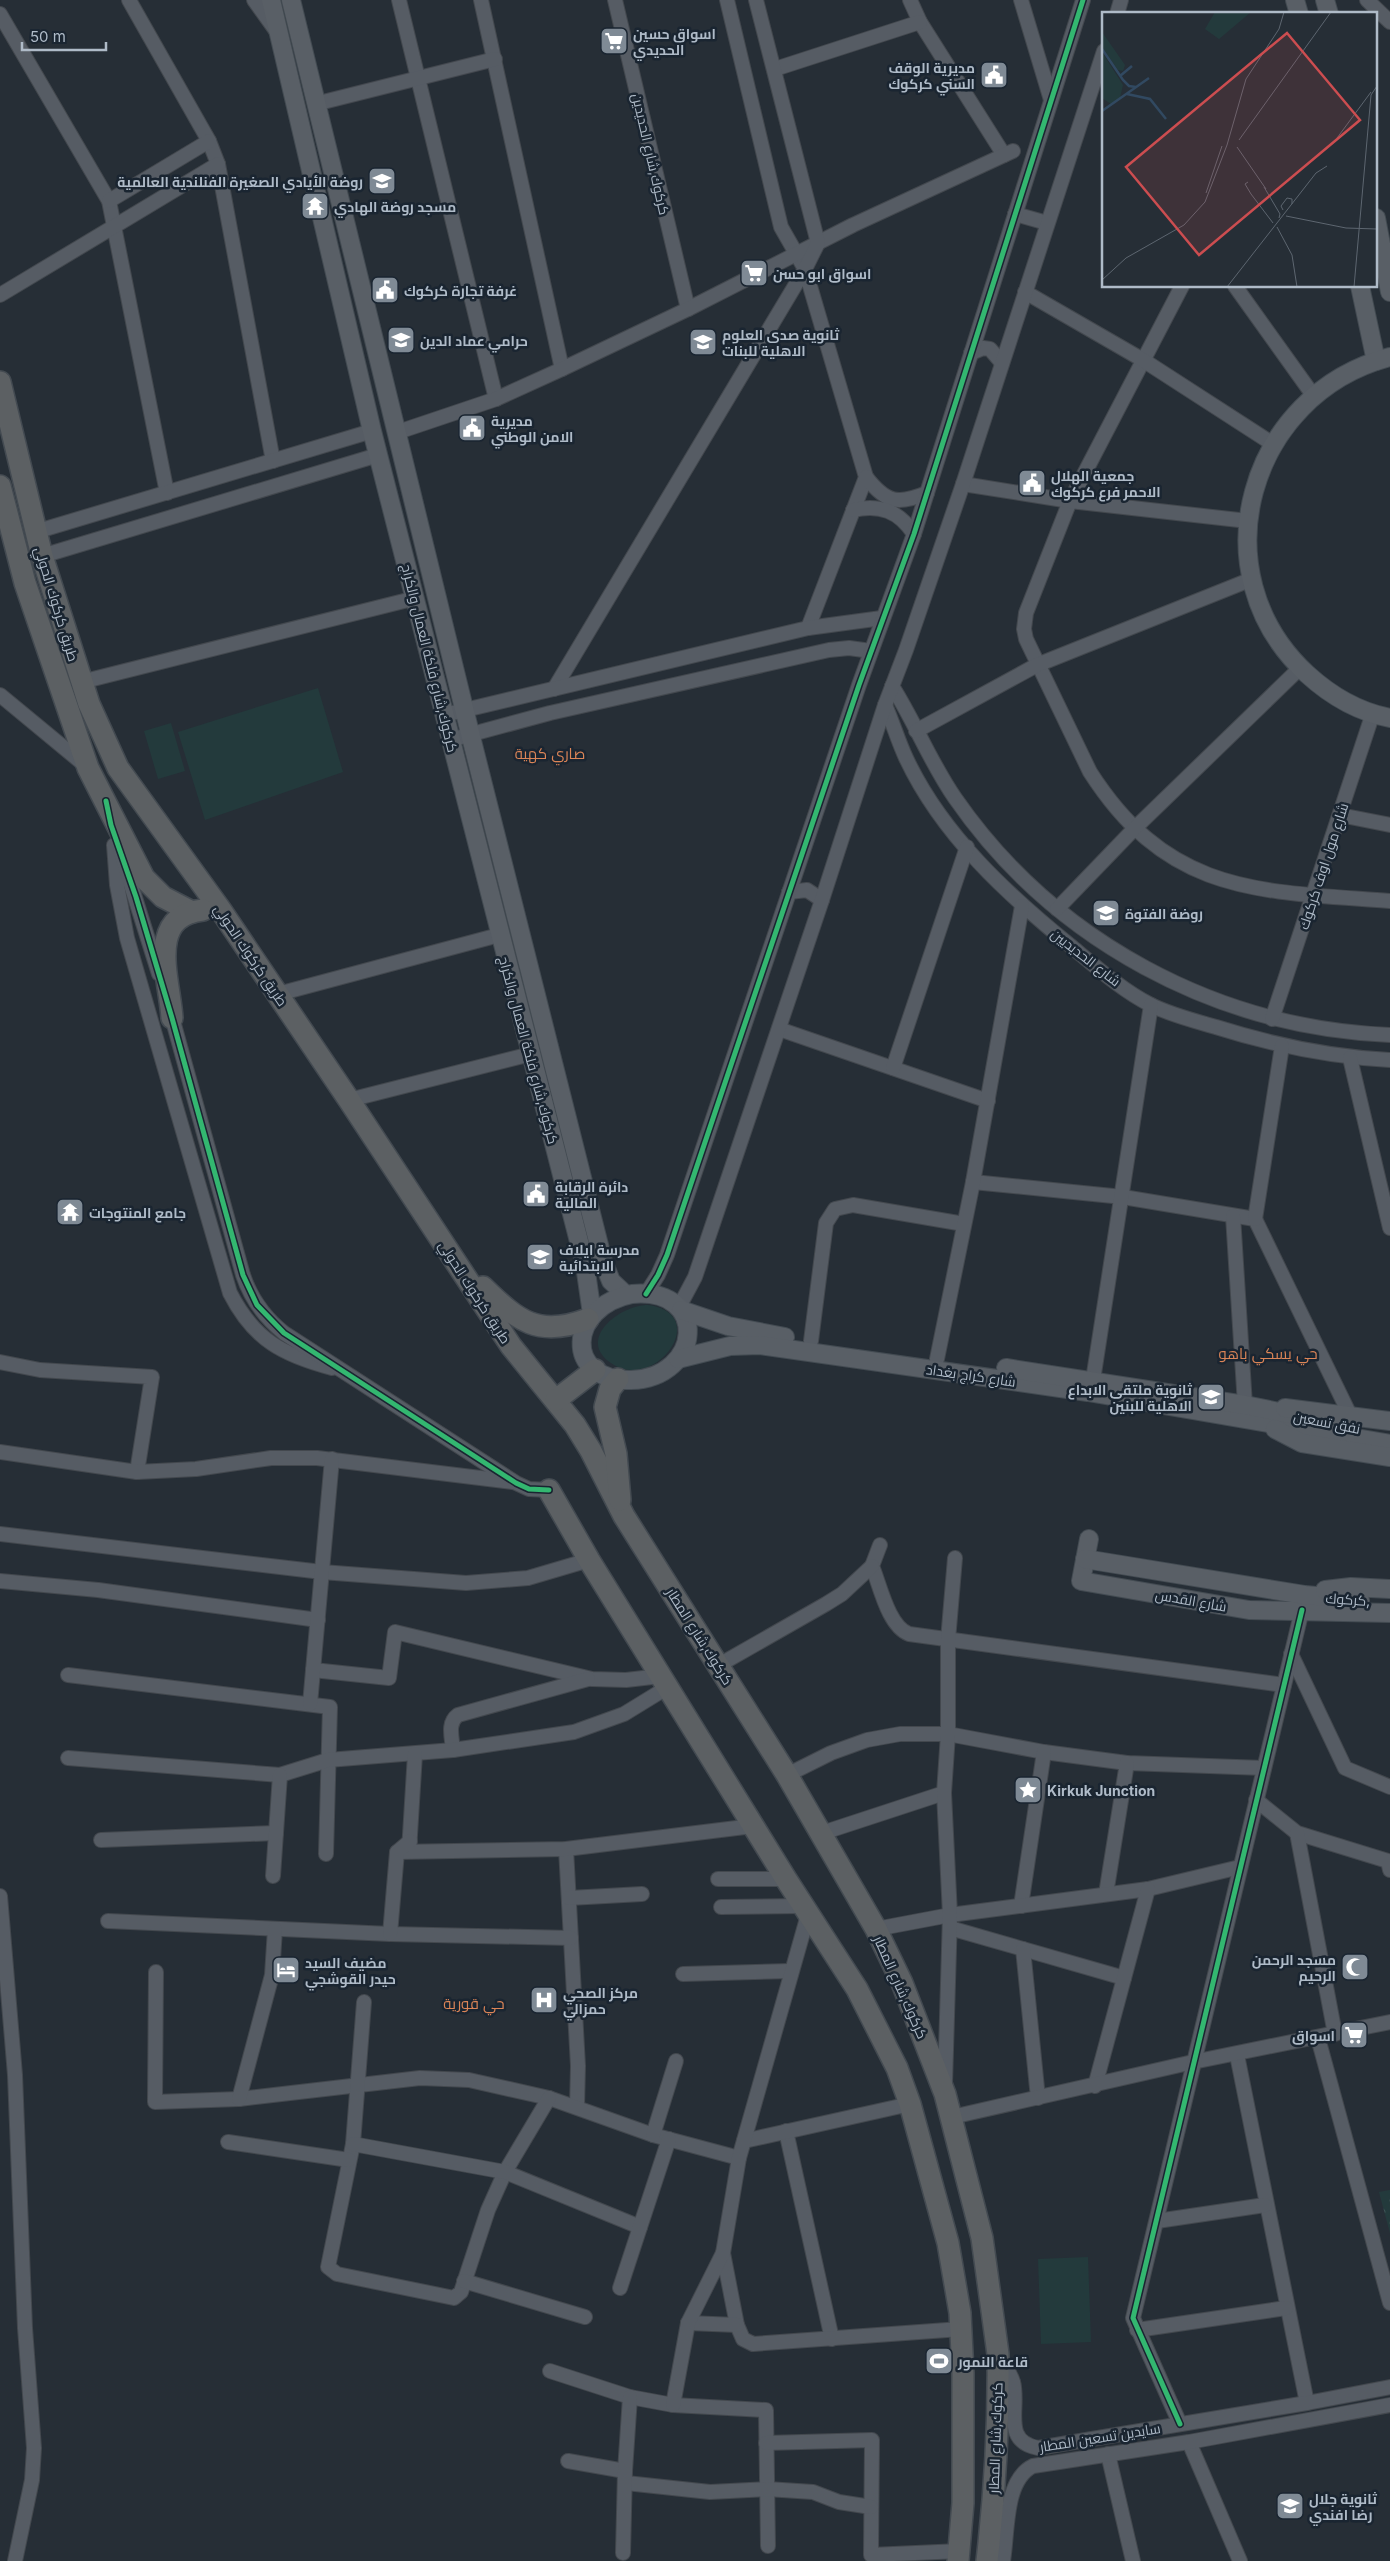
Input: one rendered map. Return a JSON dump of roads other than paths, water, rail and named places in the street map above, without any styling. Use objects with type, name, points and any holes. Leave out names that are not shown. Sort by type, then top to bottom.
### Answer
[{"type":"highway","name":"طريق كركوك الحولي","points":[[0,382],[4,413],[42,556],[97,726],[118,768],[220,909],[349,1100],[511,1346],[556,1400],[583,1438],[606,1479]]},
{"type":"highway","name":"طريق كركوك الحولي","points":[[0,486],[25,582],[88,768],[140,870],[150,885],[171,902],[192,912]]},
{"type":"highway","points":[[172,1018],[164,955],[165,940],[178,921],[192,912],[220,909]]},
{"type":"highway","points":[[460,1270],[481,1285],[509,1313],[521,1320],[548,1327],[562,1326],[590,1316]]},
{"type":"highway","points":[[556,1400],[595,1370]]},
{"type":"highway","points":[[618,1379],[610,1388],[605,1407],[616,1454],[620,1508]]},
{"type":"highway","name":"كركوك,شارع المطار","points":[[606,1479],[620,1508],[822,1833],[876,1930],[909,2001],[945,2094],[982,2238],[998,2354],[995,2471],[987,2561]]},
{"type":"highway","points":[[549,1490],[589,1560],[753,1826],[805,1910],[843,1966],[878,2028],[897,2068],[910,2104],[948,2243],[961,2329],[963,2494],[959,2556]]},
{"type":"highway","points":[[932,2183],[941,2191],[951,2192],[960,2189],[967,2177]]},
{"type":"highway","points":[[948,2243],[958,2236],[969,2234],[982,2238]]},
{"type":"main road","name":"كركوك,شارع فلكة العمال والكراج","points":[[271,0],[372,431],[416,598],[499,935],[585,1266],[590,1316]]},
{"type":"main road","name":"كركوك,شارع فلكة العمال والكراج","points":[[291,0],[470,733],[603,1261],[611,1280],[626,1295]]},
{"type":"main road","points":[[1378,228],[1390,289],[1361,290],[1383,359],[1351,371],[1313,395],[1288,422],[1273,444],[1258,476],[1248,521],[1248,550],[1252,579],[1270,626],[1300,668],[1334,694],[1373,713],[1390,718]]},
{"type":"main road","points":[[646,1294],[664,1298],[680,1308],[688,1324],[689,1337],[678,1359],[663,1371],[638,1380],[618,1379],[595,1370],[584,1355],[581,1343],[583,1330],[590,1316],[608,1302],[626,1295],[646,1294]]},
{"type":"main road","name":"شارع كراج بغداد","points":[[680,1308],[736,1328],[811,1341],[1092,1380],[1245,1405],[1265,1415]]},
{"type":"main road","name":"شارع كراج بغداد","points":[[678,1359],[730,1346],[760,1345],[1265,1415]]},
{"type":"main road","points":[[1390,1421],[1291,1408],[1265,1415],[1279,1432],[1302,1443],[1390,1457]]},
{"type":"main road","name":"نفق تسعين","points":[[1265,1415],[1390,1433]]},
{"type":"main road","name":"نفق تسعين","points":[[1265,1415],[1339,1437],[1390,1444]]},
{"type":"main road","points":[[1085,1560],[1089,1539]]},
{"type":"main road","name":"شارع القدس","points":[[1085,1560],[1304,1602],[1229,1608],[1080,1581],[1085,1560]]},
{"type":"main road","points":[[1304,1602],[1339,1588],[1390,1589]]},
{"type":"main road","name":"كركوك,","points":[[1304,1602],[1390,1601]]},
{"type":"main road","points":[[1304,1602],[1390,1613]]},
{"type":"main road","points":[[1304,1602],[1346,1622],[1390,1625]]},
{"type":"street","points":[[129,0],[209,141],[218,164],[273,461]]},
{"type":"street","points":[[254,0],[280,38]]},
{"type":"street","points":[[399,0],[496,399]]},
{"type":"street","points":[[481,0],[562,369]]},
{"type":"street","name":"كركوك,شارع الحديدين","points":[[615,0],[688,309]]},
{"type":"street","points":[[727,0],[781,227],[805,269],[866,477],[882,494],[898,502],[910,501],[927,493]]},
{"type":"street","points":[[554,689],[805,269],[818,243],[756,0]]},
{"type":"street","points":[[398,432],[496,399],[562,369],[688,309],[818,243],[1009,153],[920,22],[910,0]]},
{"type":"street","points":[[1021,0],[1051,100]]},
{"type":"street","points":[[646,1294],[663,1265],[870,652],[914,534],[1084,0]]},
{"type":"street","points":[[1367,0],[1390,22]]},
{"type":"street","points":[[0,14],[109,202],[167,492]]},
{"type":"street","points":[[775,69],[920,22]]},
{"type":"street","points":[[680,1308],[695,1277],[822,900],[885,705],[963,484],[1102,58]]},
{"type":"street","points":[[315,104],[495,59]]},
{"type":"street","points":[[109,202],[209,141]]},
{"type":"street","points":[[0,295],[113,225],[218,164]]},
{"type":"street","points":[[1015,214],[1047,222]]},
{"type":"street","points":[[1181,288],[1070,500],[1024,621],[1026,639],[1090,772],[1112,803],[1135,828],[1164,854],[1201,873],[1264,890],[1390,901]]},
{"type":"street","points":[[1235,288],[1313,395]]},
{"type":"street","points":[[1025,292],[1143,360],[1273,444]]},
{"type":"street","points":[[971,353],[983,348],[990,349],[1002,363]]},
{"type":"street","points":[[35,532],[372,431]]},
{"type":"street","points":[[42,556],[378,455]]},
{"type":"street","points":[[808,628],[866,477]]},
{"type":"street","points":[[963,484],[1070,500],[1248,521]]},
{"type":"street","points":[[854,510],[874,507],[892,512],[902,518],[914,534]]},
{"type":"street","points":[[916,732],[1037,665],[1252,579]]},
{"type":"street","points":[[82,682],[416,598]]},
{"type":"street","points":[[444,715],[464,708],[554,689],[808,628],[882,618]]},
{"type":"street","points":[[450,740],[470,733],[829,650],[849,648],[870,652]]},
{"type":"street","points":[[1057,909],[1135,828],[1300,668]]},
{"type":"street","name":"شارع الحديديين","points":[[892,686],[939,773],[975,824],[1016,871],[1057,909],[1114,950],[1192,992],[1272,1019],[1354,1034],[1390,1035]]},
{"type":"street","points":[[0,695],[88,768]]},
{"type":"street","name":"شارع الحديديين","points":[[885,705],[910,765],[936,806],[967,847],[1022,906],[1100,970],[1151,1005],[1198,1022],[1282,1046],[1350,1058],[1390,1060]]},
{"type":"street","name":"شارع مول اوف كركوك","points":[[1272,1019],[1373,713]]},
{"type":"street","points":[[106,801],[172,1018],[243,1275],[251,1296],[274,1325],[345,1372],[516,1483],[529,1489],[549,1490]]},
{"type":"street","points":[[1340,815],[1390,825]]},
{"type":"street","points":[[114,832],[117,885],[127,938],[230,1293],[246,1320],[269,1343],[297,1358],[345,1372]]},
{"type":"street","points":[[893,1068],[967,847]]},
{"type":"street","points":[[789,892],[807,890],[822,900]]},
{"type":"street","points":[[937,1359],[974,1182],[1022,906]]},
{"type":"street","points":[[278,994],[499,935]]},
{"type":"street","points":[[1100,970],[1114,950]]},
{"type":"street","points":[[1092,1380],[1123,1197],[1151,1005]]},
{"type":"street","points":[[779,1029],[988,1101]]},
{"type":"street","points":[[1282,1046],[1255,1218],[1350,1415]]},
{"type":"street","points":[[349,1100],[530,1054]]},
{"type":"street","points":[[1350,1058],[1390,1228]]},
{"type":"street","points":[[974,1182],[1123,1197],[1255,1218]]},
{"type":"street","points":[[811,1341],[826,1224],[835,1209],[853,1205],[964,1224]]},
{"type":"street","points":[[1233,1216],[1245,1405]]},
{"type":"street","points":[[0,1362],[40,1370],[152,1377],[137,1472]]},
{"type":"street","points":[[0,1452],[137,1472],[196,1469],[296,1456],[516,1483]]},
{"type":"street","points":[[310,1704],[332,1459]]},
{"type":"street","points":[[0,1534],[322,1572],[486,1583],[549,1574],[589,1560]]},
{"type":"street","points":[[718,1665],[842,1594],[872,1566],[880,1545]]},
{"type":"street","points":[[945,2094],[950,1922],[944,1794],[948,1734],[948,1640],[955,1558]]},
{"type":"street","points":[[872,1566],[892,1618],[898,1627],[909,1634],[1284,1685]]},
{"type":"street","points":[[0,1580],[98,1590],[318,1620]]},
{"type":"street","points":[[1180,2424],[1133,2318],[1304,1602]]},
{"type":"street","points":[[313,1670],[390,1678],[395,1632],[592,1679],[665,1681]]},
{"type":"street","points":[[1291,1654],[1345,1768],[1390,1787]]},
{"type":"street","points":[[68,1675],[330,1706],[326,1854]]},
{"type":"street","points":[[453,1750],[451,1726],[453,1720],[458,1715],[592,1679]]},
{"type":"street","points":[[68,1758],[280,1775],[328,1760],[453,1750],[557,1735],[591,1727],[624,1714],[665,1681]]},
{"type":"street","points":[[787,1775],[831,1753],[867,1740],[900,1734],[948,1734],[1044,1752],[1126,1763],[1264,1768]]},
{"type":"street","points":[[1021,1906],[1044,1752]]},
{"type":"street","points":[[390,1934],[406,1848],[415,1754]]},
{"type":"street","points":[[1106,1894],[1126,1763]]},
{"type":"street","points":[[274,1876],[280,1775]]},
{"type":"street","points":[[822,1833],[944,1794]]},
{"type":"street","points":[[1256,1800],[1297,1833],[1388,1861],[1390,1870]]},
{"type":"street","points":[[406,1848],[566,1849],[753,1826]]},
{"type":"street","points":[[101,1840],[276,1833]]},
{"type":"street","points":[[1297,1833],[1335,2034]]},
{"type":"street","points":[[566,1849],[578,2066],[577,2107]]},
{"type":"street","points":[[876,1930],[950,1922],[1021,1906],[1148,1888],[1240,1867]]},
{"type":"street","points":[[718,1879],[786,1879]]},
{"type":"street","points":[[1095,2086],[1148,1888]]},
{"type":"street","points":[[568,1898],[642,1894]]},
{"type":"street","points":[[0,1896],[15,2076],[25,2328],[34,2448],[32,2480],[15,2561]]},
{"type":"street","points":[[673,2405],[688,2323],[723,2253],[739,2158],[805,1910],[721,1907]]},
{"type":"street","points":[[108,1921],[390,1934],[571,1938]]},
{"type":"street","points":[[950,1922],[1023,1949],[1124,1978]]},
{"type":"street","points":[[239,2100],[272,1975],[274,1929]]},
{"type":"street","points":[[1023,1949],[1038,2098]]},
{"type":"street","points":[[683,1974],[790,1971]]},
{"type":"street","points":[[156,1972],[155,2102],[239,2100],[420,2078],[447,2078],[491,2084],[549,2098],[653,2134],[739,2158]]},
{"type":"street","points":[[364,2002],[356,2085],[353,2144],[328,2267],[336,2274],[454,2298],[461,2292],[488,2210],[505,2172],[549,2098]]},
{"type":"street","points":[[952,2117],[1095,2086],[1193,2062],[1237,2055],[1390,2022]]},
{"type":"street","points":[[1318,2038],[1390,2303]]},
{"type":"street","points":[[1237,2055],[1265,2205],[1307,2403]]},
{"type":"street","points":[[653,2134],[676,2061]]},
{"type":"street","points":[[744,2141],[910,2104]]},
{"type":"street","points":[[786,2132],[832,2339]]},
{"type":"street","points":[[620,2288],[669,2139]]},
{"type":"street","points":[[228,2142],[349,2160]]},
{"type":"street","points":[[353,2144],[505,2172],[640,2227]]},
{"type":"street","points":[[1157,2221],[1265,2205]]},
{"type":"street","points":[[723,2253],[737,2325],[743,2339],[753,2344],[961,2329]]},
{"type":"street","points":[[464,2281],[585,2318]]},
{"type":"street","points":[[1137,2330],[1286,2308]]},
{"type":"street","points":[[688,2323],[737,2325]]},
{"type":"street","name":"سايدين تسعين المطار","points":[[998,2354],[1014,2382],[1015,2431],[1020,2440],[1028,2446],[1038,2448],[1307,2403],[1390,2387]]},
{"type":"street","points":[[550,2371],[630,2397],[673,2405],[766,2410],[768,2546]]},
{"type":"street","points":[[623,2552],[630,2397]]},
{"type":"street","name":"سايدين تسعين المطار","points":[[1003,2561],[1013,2491],[1020,2476],[1028,2468],[1039,2464],[1189,2442],[1390,2405]]},
{"type":"street","points":[[766,2443],[872,2440],[871,2554],[959,2556]]},
{"type":"street","points":[[1082,2440],[1085,2457]]},
{"type":"street","points":[[1189,2442],[1240,2561]]},
{"type":"street","points":[[1108,2454],[1133,2561]]},
{"type":"street","points":[[568,2461],[625,2477],[710,2492],[767,2489],[813,2492],[839,2502],[871,2507]]},
{"type":"place","name":"اسواق حسين الحديدي","points":[[614,41]]},
{"type":"place","name":"مديرية الوقف السني كركوك","points":[[994,75]]},
{"type":"place","name":"روضة الأيادي الصغيرة الفنلندية العالمية","points":[[382,181]]},
{"type":"place","name":"مسجد روضة الهادي","points":[[315,206]]},
{"type":"place","name":"اسواق ابو حسن","points":[[754,273]]},
{"type":"place","name":"غرفة تجارة كركوك","points":[[385,290]]},
{"type":"place","name":"حرامي عماد الدين","points":[[401,340]]},
{"type":"place","name":"ثانوية صدى العلوم الاهلية للبنات","points":[[703,342]]},
{"type":"place","name":"مديرية الامن الوطني","points":[[472,428]]},
{"type":"place","name":"جمعية الهلال الاحمر فرع كركوك","points":[[1032,483]]},
{"type":"place","name":"روضة الفتوة","points":[[1106,913]]},
{"type":"place","name":"دائرة الرقابة المالية","points":[[536,1194]]},
{"type":"place","name":"جامع المنتوجات","points":[[70,1212]]},
{"type":"place","name":"مدرسة ايلاف الابتدائية","points":[[540,1257]]},
{"type":"place","name":"ثانوية ملتقى الابداع الاهلية للبنين","points":[[1211,1397]]},
{"type":"place","name":"Kirkuk Junction","points":[[1028,1790]]},
{"type":"place","name":"مسجد الرحمن الرحيم","points":[[1355,1967]]},
{"type":"place","name":"مضيف السيد حيدر القوشجي","points":[[286,1970]]},
{"type":"place","name":"مركز الصحي حمزالي","points":[[544,2000]]},
{"type":"place","name":"اسواق","points":[[1354,2035]]},
{"type":"place","name":"قاعة النمور","points":[[939,2361]]},
{"type":"place","name":"ثانوية جلال رضا افندي","points":[[1290,2506]]},
{"type":"district","name":"صاري كهية","points":[[550,753]]},
{"type":"district","name":"حي يسكي باهو","points":[[1268,1353]]},
{"type":"district","name":"حي قورية","points":[[474,2003]]}]
